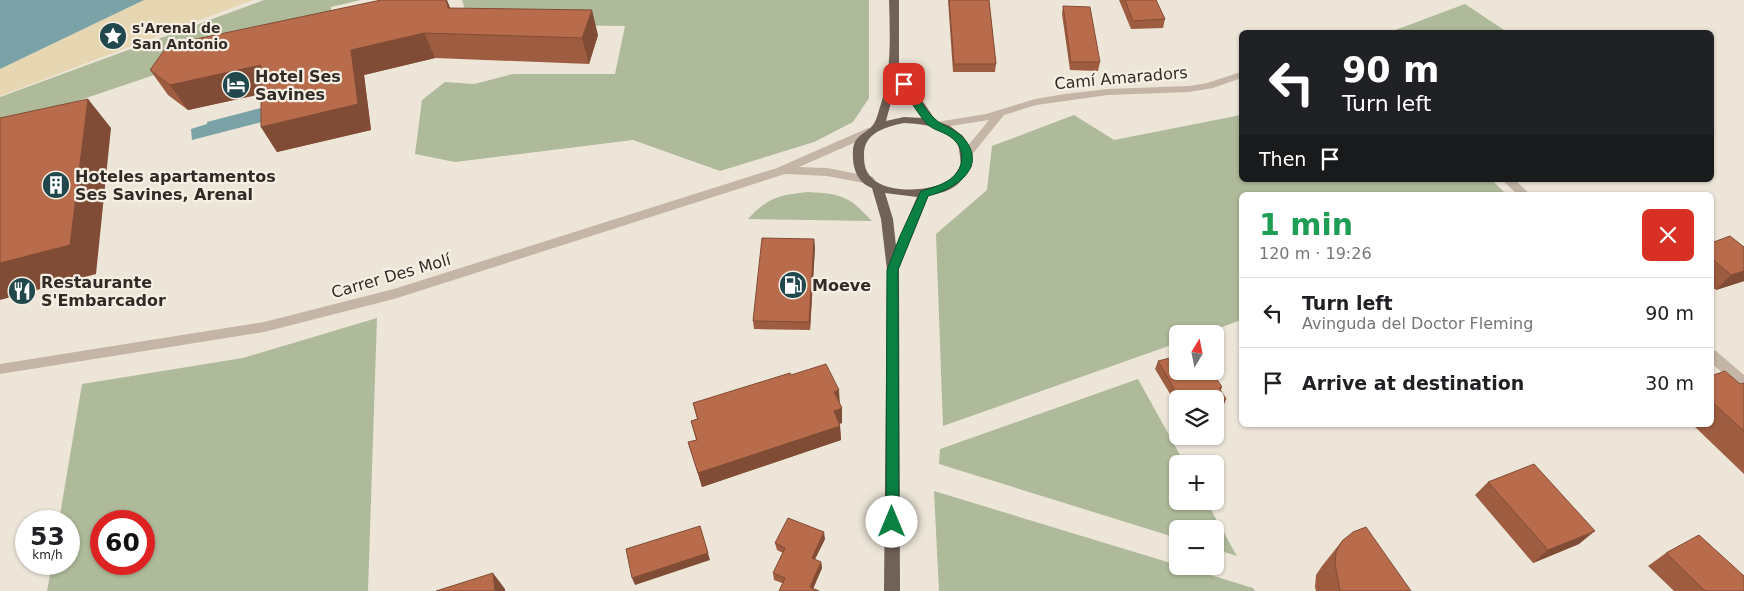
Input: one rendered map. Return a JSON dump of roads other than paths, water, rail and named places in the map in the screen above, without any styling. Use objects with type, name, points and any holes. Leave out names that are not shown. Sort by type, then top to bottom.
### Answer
[{"type":"main road","points":[[873,129],[904,120],[935,124],[956,135],[967,153],[966,164],[962,174],[953,183],[940,190],[924,194],[908,194],[892,192],[873,183],[859,169],[856,156],[859,143],[884,114],[895,68],[894,0]]},
{"type":"main road","points":[[895,68],[912,96],[935,124]]},
{"type":"main road","points":[[873,183],[887,219],[893,270],[892,591]]},
{"type":"main road","points":[[893,270],[905,236],[924,194]]},
{"type":"street","name":"Camí Amaradors","points":[[935,124],[974,120],[1035,102],[1065,97],[1108,92],[1189,89],[1209,86],[1239,76]]},
{"type":"street","name":"Camí Amaradors","points":[[967,153],[985,130],[1003,113]]},
{"type":"street","name":"Carrer Des Molí","points":[[0,369],[264,327],[394,294],[781,171],[873,129]]},
{"type":"street","name":"Carrer Des Molí","points":[[781,171],[810,170],[873,183]]},
{"type":"street","points":[[1510,182],[1522,192]]},
{"type":"street","points":[[1714,358],[1744,383]]},
{"type":"water","points":[[0,0],[144,0],[0,69]]},
{"type":"water","points":[[272,105],[274,119],[192,140],[191,129],[207,124],[207,122]]},
{"type":"place","name":"s'Arenal de San Antonio","points":[[113,36]]},
{"type":"place","name":"Hotel Ses Savines","points":[[236,85]]},
{"type":"place","name":"Hoteles apartamentos Ses Savines, Arenal","points":[[56,185]]},
{"type":"place","name":"Moeve","points":[[793,285]]},
{"type":"place","name":"Restaurante S'Embarcador","points":[[22,291]]}]
